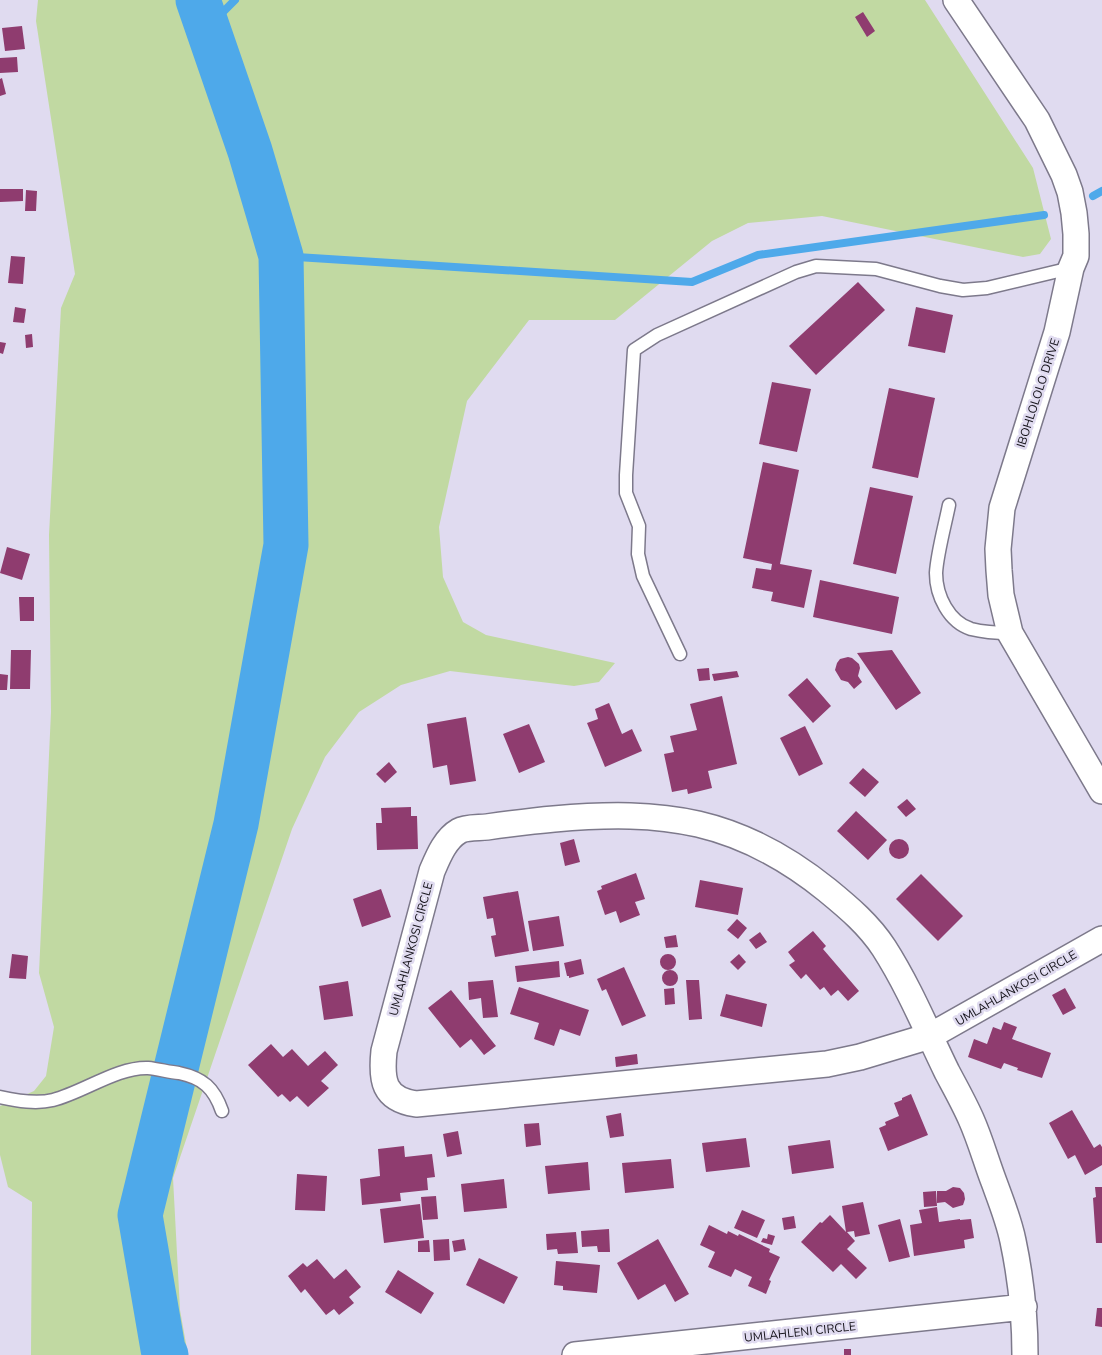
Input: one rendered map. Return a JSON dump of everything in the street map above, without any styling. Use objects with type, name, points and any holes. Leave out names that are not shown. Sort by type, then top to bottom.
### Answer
[{"type":"street","name":"IBOHLOLOLO DRIVE","points":[[956,0],[1037,120],[1064,175],[1070,192],[1076,234],[1076,256],[1071,268],[1058,332],[1002,508],[998,549],[999,570],[1001,595],[1010,634],[1102,791]]},
{"type":"street","name":"UMLAHLANKOSI CIRCLE","points":[[930,1036],[900,975],[868,926],[815,880],[782,857],[739,836],[706,825],[678,819],[599,815],[470,829],[459,831],[450,840],[442,850],[432,870],[384,1051],[382,1068],[383,1082],[389,1092],[406,1102],[416,1104],[827,1064],[860,1057],[930,1036],[1102,939]]},
{"type":"street","points":[[930,1036],[971,1118],[1013,1238],[1024,1308],[1025,1355]]},
{"type":"street","name":"UMLAHLENI CIRCLE","points":[[575,1355],[1024,1308]]},
{"type":"lane","points":[[680,654],[643,576],[638,554],[639,526],[626,493],[634,350],[657,334],[796,272],[816,266],[876,269],[940,286],[963,290],[987,288],[1071,268]]},
{"type":"lane","points":[[949,505],[936,573],[937,585],[947,611],[962,625],[982,631],[1010,634]]},
{"type":"lane","points":[[0,1097],[29,1102],[54,1100],[120,1074],[147,1068],[195,1078],[212,1091],[218,1100],[222,1112]]},
{"type":"green space","points":[[38,0],[925,0],[1033,168],[1051,239],[1040,254],[1023,257],[822,216],[748,223],[712,241],[615,320],[529,320],[467,401],[439,527],[443,577],[463,622],[486,635],[615,663],[599,682],[574,686],[450,671],[401,685],[359,712],[325,757],[292,829],[173,1178],[180,1310],[188,1355],[31,1355],[32,1202],[8,1187],[0,1155],[0,1106],[34,1091],[46,1076],[54,1027],[39,973],[51,712],[49,535],[61,308],[75,274],[36,21]]},
{"type":"building","points":[[863,12],[875,31],[867,37],[855,17]]},
{"type":"building","points":[[22,26],[25,49],[5,51],[2,28]]},
{"type":"building","points":[[17,57],[18,72],[0,73],[0,58]]},
{"type":"building","points":[[2,78],[6,94],[0,96],[0,79]]},
{"type":"building","points":[[0,189],[23,189],[23,201],[0,202]]},
{"type":"building","points":[[26,190],[37,191],[36,211],[25,211]]},
{"type":"building","points":[[11,256],[25,257],[23,284],[8,283]]},
{"type":"building","points":[[858,282],[885,310],[816,375],[789,346]]},
{"type":"building","points":[[15,307],[26,309],[24,323],[13,322]]},
{"type":"building","points":[[916,307],[953,315],[945,353],[908,346]]},
{"type":"building","points":[[32,334],[33,347],[26,348],[25,335]]},
{"type":"building","points":[[0,342],[6,343],[3,354],[0,353]]},
{"type":"building","points":[[772,382],[811,389],[797,452],[759,444]]},
{"type":"building","points":[[889,388],[935,398],[918,478],[872,468]]},
{"type":"building","points":[[763,462],[799,470],[780,564],[812,570],[804,608],[771,601],[773,592],[752,588],[756,568],[771,570],[772,564],[743,558]]},
{"type":"building","points":[[870,487],[913,496],[896,574],[853,564]]},
{"type":"building","points":[[7,547],[30,554],[22,580],[0,573]]},
{"type":"building","points":[[820,580],[899,597],[892,634],[813,617]]},
{"type":"building","points":[[19,597],[34,597],[34,621],[20,621]]},
{"type":"building","points":[[11,650],[31,650],[30,689],[10,689]]},
{"type":"building","points":[[892,650],[921,693],[896,710],[857,653]]},
{"type":"building","points":[[848,657],[859,664],[860,668],[858,676],[862,682],[854,689],[848,682],[841,680],[835,670],[840,659]]},
{"type":"building","points":[[709,668],[710,680],[699,681],[697,669]]},
{"type":"building","points":[[737,671],[739,677],[714,681],[712,674]]},
{"type":"building","points":[[0,674],[8,675],[7,690],[0,690]]},
{"type":"building","points":[[807,678],[831,706],[813,723],[788,695]]},
{"type":"building","points":[[722,696],[737,764],[708,771],[712,788],[688,794],[687,789],[672,792],[664,754],[674,752],[670,736],[697,730],[690,704]]},
{"type":"building","points":[[609,703],[622,734],[632,729],[642,751],[605,767],[587,723],[598,719],[595,709]]},
{"type":"building","points":[[466,717],[476,781],[450,785],[447,765],[433,768],[427,724]]},
{"type":"building","points":[[529,724],[545,762],[519,773],[503,734]]},
{"type":"building","points":[[805,726],[823,764],[799,776],[780,738]]},
{"type":"building","points":[[389,762],[397,772],[385,783],[376,774]]},
{"type":"building","points":[[863,768],[879,782],[865,797],[849,783]]},
{"type":"building","points":[[907,799],[916,809],[906,817],[897,807]]},
{"type":"building","points":[[411,807],[411,816],[417,816],[418,849],[377,850],[376,823],[382,823],[381,808]]},
{"type":"building","points":[[856,811],[887,840],[868,860],[837,831]]},
{"type":"building","points":[[574,839],[580,862],[565,866],[560,843]]},
{"type":"building","points":[[899,839],[906,842],[909,849],[906,856],[899,859],[892,856],[889,849],[892,842]]},
{"type":"building","points":[[636,873],[645,899],[635,902],[640,915],[620,923],[616,911],[605,915],[597,891],[602,889],[601,886]]},
{"type":"building","points":[[921,874],[963,916],[938,941],[896,899]]},
{"type":"building","points":[[700,880],[743,888],[738,915],[695,907]]},
{"type":"building","points":[[381,889],[391,917],[362,927],[353,899]]},
{"type":"building","points":[[518,891],[529,951],[495,957],[491,936],[496,935],[493,918],[487,919],[483,897]]},
{"type":"building","points":[[559,916],[564,946],[533,951],[528,921]]},
{"type":"building","points":[[737,919],[747,928],[738,939],[727,930]]},
{"type":"building","points":[[813,931],[826,946],[823,949],[859,991],[848,1001],[838,990],[831,996],[824,987],[820,990],[806,974],[801,979],[789,965],[795,961],[788,952]]},
{"type":"building","points":[[760,932],[767,942],[756,949],[749,940]]},
{"type":"building","points":[[676,935],[678,947],[666,948],[664,937]]},
{"type":"building","points":[[12,954],[28,956],[26,979],[9,978]]},
{"type":"building","points":[[665,954],[671,954],[676,959],[674,968],[665,970],[660,965],[660,959]]},
{"type":"building","points":[[739,954],[746,962],[738,970],[730,962]]},
{"type":"building","points":[[581,959],[584,974],[569,978],[564,963]]},
{"type":"building","points":[[559,961],[560,977],[517,982],[515,966]]},
{"type":"building","points":[[624,967],[646,1016],[622,1026],[606,989],[602,991],[597,979]]},
{"type":"building","points":[[667,970],[673,970],[678,975],[676,984],[667,986],[662,981],[662,975]]},
{"type":"building","points":[[493,980],[498,1017],[483,1018],[481,998],[469,1000],[468,982]]},
{"type":"building","points":[[686,980],[699,980],[702,1019],[689,1020]]},
{"type":"building","points":[[348,981],[353,1016],[324,1020],[319,986]]},
{"type":"building","points":[[519,987],[589,1010],[580,1036],[560,1029],[554,1046],[534,1039],[539,1023],[510,1014]]},
{"type":"building","points":[[674,988],[675,1004],[665,1005],[664,989]]},
{"type":"building","points":[[1065,988],[1076,1008],[1063,1015],[1052,995]]},
{"type":"building","points":[[451,990],[496,1046],[484,1055],[471,1039],[460,1048],[428,1008]]},
{"type":"building","points":[[726,994],[767,1004],[762,1027],[720,1016]]},
{"type":"building","points":[[1004,1022],[1017,1027],[1012,1039],[1051,1053],[1042,1078],[1017,1070],[1018,1068],[1004,1063],[1001,1069],[968,1057],[974,1039],[987,1044],[993,1027],[1001,1030]]},
{"type":"building","points":[[271,1044],[283,1057],[292,1049],[308,1066],[325,1051],[338,1065],[321,1081],[329,1088],[308,1107],[297,1096],[290,1102],[282,1094],[278,1097],[248,1065]]},
{"type":"building","points":[[637,1054],[638,1064],[616,1067],[615,1057]]},
{"type":"building","points":[[911,1094],[928,1135],[888,1151],[879,1128],[886,1125],[885,1122],[899,1116],[894,1103]]},
{"type":"building","points":[[1072,1110],[1094,1148],[1100,1144],[1102,1147],[1102,1165],[1085,1175],[1075,1155],[1068,1159],[1049,1123]]},
{"type":"building","points":[[621,1113],[624,1136],[610,1138],[606,1116]]},
{"type":"building","points":[[539,1123],[541,1145],[526,1147],[524,1124]]},
{"type":"building","points":[[458,1131],[462,1154],[447,1157],[443,1134]]},
{"type":"building","points":[[746,1138],[750,1167],[706,1172],[702,1143]]},
{"type":"building","points":[[830,1140],[834,1168],[792,1174],[788,1146]]},
{"type":"building","points":[[404,1146],[405,1157],[432,1154],[435,1177],[427,1178],[428,1190],[400,1193],[401,1201],[362,1205],[360,1179],[380,1176],[378,1149]]},
{"type":"building","points":[[671,1159],[674,1188],[625,1193],[622,1163]]},
{"type":"building","points":[[588,1162],[590,1190],[548,1194],[545,1166]]},
{"type":"building","points":[[297,1174],[327,1176],[325,1211],[295,1210]]},
{"type":"building","points":[[504,1179],[507,1208],[464,1212],[461,1184]]},
{"type":"building","points":[[953,1187],[960,1188],[964,1193],[963,1205],[953,1208],[945,1202],[937,1203],[937,1191],[946,1191]]},
{"type":"building","points":[[1095,1187],[1102,1187],[1102,1243],[1096,1243],[1093,1198],[1096,1197]]},
{"type":"building","points":[[936,1191],[937,1206],[924,1207],[923,1192]]},
{"type":"building","points":[[436,1196],[438,1219],[423,1220],[421,1197]]},
{"type":"building","points":[[863,1202],[870,1234],[855,1237],[854,1231],[847,1232],[855,1241],[847,1249],[867,1268],[856,1279],[841,1264],[833,1272],[801,1242],[820,1222],[822,1223],[830,1215],[846,1232],[842,1206]]},
{"type":"building","points":[[420,1204],[424,1238],[384,1243],[380,1209]]},
{"type":"building","points":[[937,1207],[939,1222],[971,1219],[974,1238],[964,1240],[965,1248],[914,1256],[910,1225],[922,1223],[919,1210]]},
{"type":"building","points":[[742,1210],[765,1220],[757,1238],[734,1228]]},
{"type":"building","points":[[794,1216],[796,1228],[784,1230],[782,1218]]},
{"type":"building","points":[[900,1219],[910,1257],[889,1262],[878,1225]]},
{"type":"building","points":[[709,1225],[727,1234],[728,1231],[738,1236],[739,1234],[770,1249],[769,1252],[780,1257],[769,1280],[771,1281],[766,1294],[748,1286],[752,1277],[735,1269],[731,1277],[708,1267],[715,1252],[700,1245]]},
{"type":"building","points":[[609,1229],[610,1252],[598,1252],[597,1246],[582,1247],[581,1231]]},
{"type":"building","points":[[576,1232],[578,1253],[558,1254],[557,1249],[547,1250],[546,1234]]},
{"type":"building","points":[[768,1234],[775,1236],[772,1245],[761,1242],[763,1238],[767,1239]]},
{"type":"building","points":[[449,1239],[450,1260],[434,1261],[433,1240]]},
{"type":"building","points":[[464,1239],[466,1250],[454,1252],[452,1241]]},
{"type":"building","points":[[658,1239],[689,1294],[675,1302],[665,1284],[638,1300],[617,1263]]},
{"type":"building","points":[[429,1240],[430,1252],[418,1252],[418,1241]]},
{"type":"building","points":[[479,1258],[518,1277],[504,1304],[466,1285]]},
{"type":"building","points":[[317,1259],[334,1279],[346,1269],[361,1287],[349,1297],[354,1303],[339,1315],[334,1309],[326,1315],[305,1289],[301,1293],[288,1276],[303,1263],[307,1267]]},
{"type":"building","points":[[556,1261],[600,1265],[597,1293],[563,1290],[563,1286],[554,1285]]},
{"type":"building","points":[[398,1270],[434,1293],[421,1314],[385,1292]]},
{"type":"building","points":[[1097,1308],[1102,1308],[1102,1327],[1095,1326]]},
{"type":"building","points":[[844,1349],[851,1349],[851,1355],[844,1355]]},
{"type":"waterway","points":[[166,1355],[163,1349],[140,1215],[236,824],[286,545],[281,256],[250,151],[198,0]]},
{"type":"waterway","points":[[209,26],[235,0]]},
{"type":"waterway","points":[[1093,196],[1102,191]]},
{"type":"waterway","points":[[281,256],[692,282],[758,255],[1044,215]]}]
